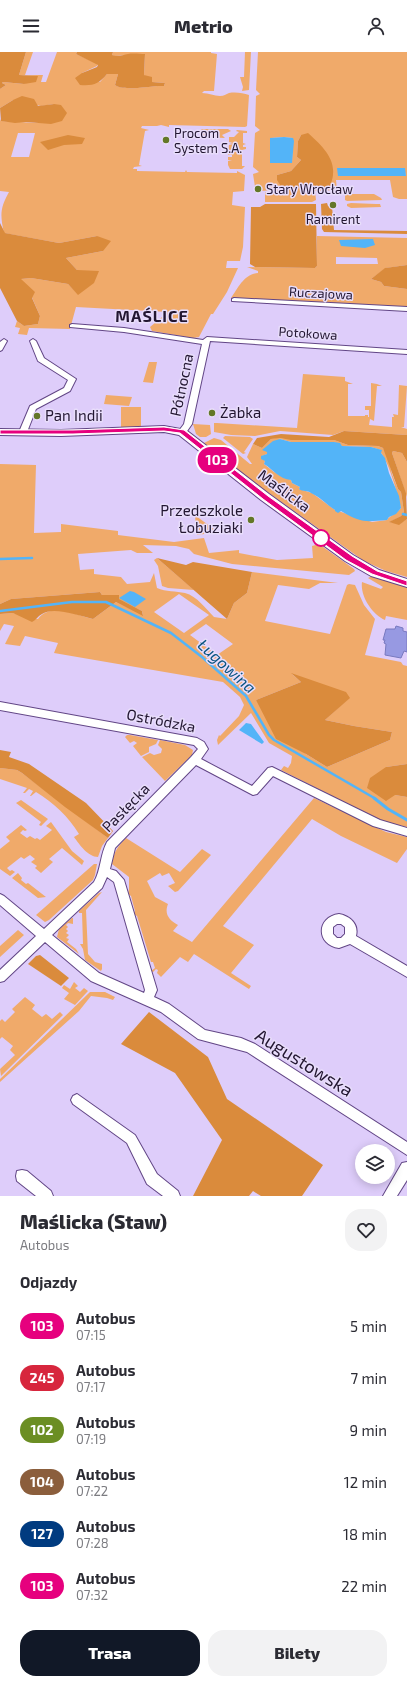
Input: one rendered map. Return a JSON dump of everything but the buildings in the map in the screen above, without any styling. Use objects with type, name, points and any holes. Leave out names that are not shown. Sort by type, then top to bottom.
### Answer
[{"type":"street","name":"Ruczajowa","points":[[234,300],[407,309]]},
{"type":"street","name":"Północna","points":[[72,326],[124,330],[206,340],[188,424],[182,432]]},
{"type":"street","name":"Potokowa","points":[[206,340],[407,352]]},
{"type":"street","points":[[0,349],[4,341]]},
{"type":"street","points":[[23,432],[33,408],[67,389],[72,379],[41,360],[33,341]]},
{"type":"street","name":"Maślicka","points":[[0,432],[164,429],[182,432],[259,492],[353,560],[379,574],[407,583]]},
{"type":"street","name":"Ostródzka","points":[[0,706],[197,742],[202,745],[203,749],[195,760]]},
{"type":"street","points":[[195,760],[253,791],[272,771],[377,824],[407,832]]},
{"type":"street","name":"Pasłęcka","points":[[0,977],[98,885],[104,872],[106,855],[112,845],[195,760]]},
{"type":"street","points":[[104,872],[112,874],[119,880],[151,990],[147,999]]},
{"type":"street","name":"Augustowska","points":[[0,899],[43,936],[95,977],[147,999],[173,1012],[195,1031],[202,1035],[241,1044],[251,1048],[407,1149]]},
{"type":"street","points":[[350,938],[407,972]]},
{"type":"street","points":[[78,1100],[131,1139],[152,1179],[173,1196]]},
{"type":"street","points":[[390,1196],[407,1168]]},
{"type":"street","points":[[22,1176],[46,1196]]},
{"type":"shaded area","points":[[0,52],[26,52],[19,75],[38,76],[36,82],[24,84],[3,82],[2,83],[6,85],[0,89]]},
{"type":"shaded area","points":[[26,52],[33,52],[25,75],[43,75],[41,82],[46,82],[57,52],[77,52],[76,54],[98,64],[97,66],[82,73],[100,82],[107,74],[118,74],[115,85],[119,87],[131,88],[164,86],[165,83],[152,82],[144,75],[145,54],[114,56],[112,55],[113,52],[211,52],[217,54],[214,91],[204,91],[202,93],[216,96],[229,93],[242,93],[249,95],[247,126],[245,127],[169,125],[169,127],[161,125],[142,126],[141,128],[149,130],[145,131],[139,165],[142,166],[134,167],[133,169],[137,169],[137,171],[185,172],[186,170],[187,172],[237,173],[237,171],[245,175],[244,191],[233,192],[232,205],[245,207],[243,247],[240,261],[227,261],[226,268],[238,268],[227,292],[213,314],[211,314],[199,337],[193,338],[152,331],[150,327],[168,312],[76,307],[70,329],[29,328],[27,335],[18,334],[20,328],[15,327],[17,321],[24,326],[38,324],[40,316],[27,286],[20,279],[31,278],[68,284],[78,294],[77,270],[66,258],[103,251],[97,236],[59,243],[4,233],[2,207],[9,192],[0,191],[0,119],[1,121],[38,123],[54,104],[41,106],[13,100],[0,108],[0,89],[6,85],[2,83],[3,82],[24,84],[37,76],[19,75]],"holes":[[[18,133],[35,133],[29,157],[11,157]]]},
{"type":"shaded area","points":[[77,52],[113,52],[112,55],[116,56],[145,54],[144,75],[152,77],[152,82],[165,83],[164,86],[131,88],[119,87],[115,85],[118,74],[107,74],[95,84],[80,85],[75,78],[82,73],[97,67],[98,65],[76,54]]},
{"type":"shaded area","points":[[245,52],[251,52],[249,90],[242,91],[243,87],[240,77],[244,77]]},
{"type":"shaded area","points":[[258,52],[407,52],[407,199],[393,197],[390,180],[336,180],[337,190],[315,191],[316,200],[312,202],[265,202],[265,192],[275,192],[275,190],[261,191],[261,188],[255,187],[253,174],[259,172],[253,167],[255,133],[260,130],[255,126],[256,96],[260,94],[256,90]],"holes":[[[301,135],[312,189],[280,185],[277,175],[291,171],[301,160],[297,157],[298,141]],[[271,138],[293,138],[292,163],[270,163]],[[404,168],[406,176],[338,176]]]},
{"type":"shaded area","points":[[22,96],[34,99],[38,106],[54,104],[61,105],[67,113],[62,121],[51,124],[1,121],[0,108]]},
{"type":"shaded area","points":[[202,129],[228,129],[231,131],[222,135],[225,138],[203,138],[203,131],[200,131]]},
{"type":"shaded area","points":[[237,130],[247,131],[247,133],[243,133],[243,143],[246,144],[243,145],[243,147],[246,147],[246,149],[242,150],[242,166],[245,166],[242,169],[230,169],[228,161],[232,160],[228,160],[228,157],[232,157],[232,155],[228,155],[229,145],[233,144],[229,143],[233,142],[229,142],[229,137],[234,137],[239,132],[236,131]]},
{"type":"shaded area","points":[[308,133],[317,141],[329,156],[333,168],[333,176],[329,189],[288,187],[280,185],[277,180],[277,175],[291,171],[301,160],[297,157],[298,141],[301,135]]},
{"type":"shaded area","points":[[68,135],[85,138],[82,144],[64,145],[48,150],[40,142]]},
{"type":"shaded area","points":[[374,194],[382,200],[347,201],[345,200],[345,195]]},
{"type":"shaded area","points":[[327,203],[328,206],[332,206],[334,230],[407,231],[407,234],[324,232],[322,229],[321,204]]},
{"type":"shaded area","points":[[265,204],[316,204],[317,266],[315,268],[255,267],[250,264],[251,207],[260,207]]},
{"type":"shaded area","points":[[347,204],[380,204],[381,207],[351,208],[347,206]]},
{"type":"shaded area","points":[[0,223],[5,233],[59,243],[97,236],[111,241],[103,251],[66,258],[77,270],[99,271],[94,283],[78,295],[68,284],[31,278],[21,279],[35,292],[32,298],[40,316],[38,324],[24,326],[17,321],[0,288]]},
{"type":"shaded area","points":[[317,236],[407,238],[407,265],[386,268],[371,279],[381,282],[384,286],[407,289],[407,307],[231,298],[245,279],[258,273],[258,271],[247,267],[315,268],[317,266]],"holes":[[[336,257],[377,258],[378,264],[336,264]]]},
{"type":"shaded area","points":[[407,265],[407,289],[384,286],[381,282],[371,279],[385,268]]},
{"type":"shaded area","points":[[149,362],[157,362],[153,383],[143,382]]},
{"type":"shaded area","points":[[303,374],[345,377],[345,381],[353,384],[348,384],[348,416],[368,415],[369,417],[369,410],[365,410],[365,406],[371,406],[371,383],[382,386],[377,386],[374,421],[370,419],[369,425],[392,427],[392,417],[394,417],[393,414],[398,415],[399,385],[407,386],[404,427],[401,427],[407,429],[407,435],[344,431],[333,435],[280,431],[255,436],[231,435],[214,432],[214,423],[297,428]]},
{"type":"shaded area","points":[[106,395],[132,397],[129,406],[104,404]]},
{"type":"shaded area","points":[[121,407],[141,407],[141,427],[121,427]]},
{"type":"shaded area","points":[[193,424],[210,425],[211,434],[206,437],[200,437],[196,434]]},
{"type":"shaded area","points":[[344,431],[407,435],[407,462],[402,453],[393,451],[392,453],[406,493],[407,519],[399,525],[389,522],[401,516],[404,512],[401,492],[398,489],[383,448],[378,446],[348,445],[334,440],[291,440],[280,438],[271,439],[262,448],[253,444],[257,438],[281,434],[329,437]]},
{"type":"shaded area","points":[[225,436],[250,437],[253,439],[244,452],[246,453],[243,454],[223,438]]},
{"type":"shaded area","points":[[214,438],[221,440],[250,464],[252,464],[247,457],[253,444],[262,448],[271,439],[276,438],[334,440],[348,445],[378,446],[383,448],[388,457],[392,474],[398,489],[401,492],[404,512],[401,516],[390,522],[399,524],[407,519],[407,577],[386,571],[364,561],[224,461],[204,443]],"holes":[[[280,439],[291,442],[334,442],[342,446],[371,447],[381,450],[393,479],[401,508],[387,520],[372,522],[335,510],[312,493],[299,489],[300,487],[292,483],[291,480],[274,472],[264,464],[265,461],[262,456],[267,454],[267,452]]]},
{"type":"shaded area","points":[[393,451],[402,453],[407,462],[407,497],[392,453]]},
{"type":"shaded area","points":[[0,464],[36,465],[34,533],[61,532],[61,524],[118,531],[118,535],[174,542],[204,538],[209,553],[239,550],[239,553],[277,560],[313,558],[312,546],[319,544],[355,571],[349,575],[232,564],[194,554],[189,549],[176,546],[143,545],[153,553],[137,553],[131,550],[78,554],[80,570],[94,569],[94,574],[121,577],[127,584],[150,582],[154,573],[157,588],[185,593],[201,603],[214,617],[227,619],[234,603],[247,593],[252,572],[338,583],[320,583],[309,589],[278,585],[265,621],[330,634],[347,585],[355,585],[364,605],[375,619],[365,655],[401,662],[403,665],[407,666],[407,764],[386,767],[395,795],[407,797],[407,827],[382,821],[281,770],[284,766],[288,768],[291,763],[292,756],[269,743],[251,713],[218,745],[217,740],[219,735],[220,736],[239,716],[244,705],[240,697],[223,682],[54,653],[58,643],[25,636],[20,646],[5,644],[14,626],[4,624],[0,631],[0,614],[13,613],[38,619],[49,611],[56,610],[93,619],[116,602],[143,615],[142,611],[118,599],[119,595],[102,595],[100,592],[11,599],[0,604]],"holes":[[[179,594],[209,615],[184,633],[154,612]],[[206,624],[233,644],[217,655],[190,635]],[[292,674],[349,698],[325,720],[392,732],[390,740],[327,767],[306,754],[256,700],[301,682]]]},
{"type":"shaded area","points":[[196,516],[218,532],[197,535]]},
{"type":"shaded area","points":[[157,558],[194,590],[168,588],[162,586],[158,566],[154,560]]},
{"type":"shaded area","points":[[157,558],[186,565],[193,562],[252,572],[247,593],[234,603],[227,619]]},
{"type":"shaded area","points":[[374,575],[407,585],[407,620],[386,616],[385,620],[371,609],[363,593],[362,582],[381,589],[383,587],[368,578]]},
{"type":"shaded area","points":[[100,592],[102,595],[119,595],[119,599],[142,611],[143,616],[116,602],[93,619],[67,612],[53,611],[42,614],[32,622],[13,613],[0,614],[0,604],[11,599]]},
{"type":"shaded area","points":[[291,673],[346,692],[350,698],[325,720],[392,732],[390,740],[327,767],[306,754],[276,739],[256,700],[301,682]]},
{"type":"shaded area","points":[[127,735],[158,740],[156,744],[149,747],[149,752],[141,756],[133,746],[137,743],[134,741],[130,743],[125,737]]},
{"type":"shaded area","points":[[160,740],[185,745],[193,750],[192,755],[165,781],[142,757],[150,753],[154,755],[161,753],[162,749],[158,745]]},
{"type":"shaded area","points":[[0,750],[11,752],[9,757],[29,764],[86,803],[113,831],[108,838],[22,773],[17,770],[0,768]]},
{"type":"shaded area","points":[[407,764],[407,797],[395,795],[386,801],[367,788],[370,778],[386,767]]},
{"type":"shaded area","points":[[0,768],[17,770],[22,773],[108,838],[102,846],[98,857],[87,853],[81,846],[74,837],[79,834],[60,810],[36,792],[30,796],[33,791],[29,789],[23,793],[27,788],[0,779]]},
{"type":"shaded area","points":[[314,798],[386,832],[407,837],[407,849],[397,863],[341,836],[312,819],[223,926],[254,945],[231,973],[251,986],[249,989],[194,954],[188,962],[180,957],[161,977],[157,973],[158,970],[156,969],[153,972],[151,971],[155,968],[153,962],[151,962],[137,916],[133,914],[135,911],[131,896],[128,894],[129,877],[112,864],[115,853],[123,841],[126,838],[180,872],[202,849],[211,855],[178,891],[175,892],[168,886],[175,883],[169,873],[162,876],[160,873],[147,881],[155,897],[168,904],[167,914],[172,921],[178,925],[173,931],[192,942]]},
{"type":"shaded area","points":[[21,800],[48,819],[41,826],[39,825],[41,822],[16,803]]},
{"type":"shaded area","points":[[51,822],[72,851],[84,861],[82,865],[62,848],[49,859],[53,862],[41,873],[35,868],[37,866],[31,862],[35,859],[30,855],[24,859],[21,857],[7,868],[10,871],[12,870],[15,872],[10,876],[0,869],[0,849],[10,841],[6,837],[21,825],[27,830],[23,830],[20,833],[27,838],[30,836],[40,840],[52,830],[46,826]]},
{"type":"shaded area","points":[[94,864],[97,864],[93,880],[49,920],[45,922],[36,915]]},
{"type":"shaded area","points":[[18,873],[22,878],[21,880],[26,884],[28,883],[46,897],[38,898],[12,878]]},
{"type":"shaded area","points":[[102,892],[86,910],[88,954],[95,962],[102,964],[101,971],[85,960],[83,949],[80,944],[83,944],[82,913],[79,913],[79,911]]},
{"type":"shaded area","points":[[72,918],[73,924],[68,923],[66,925],[68,927],[66,929],[68,931],[66,933],[69,935],[66,938],[69,939],[67,942],[76,949],[79,954],[57,937],[59,929]]},
{"type":"shaded area","points":[[18,930],[24,935],[0,957],[0,946]]},
{"type":"shaded area","points":[[40,955],[69,978],[61,986],[28,964],[36,956]]},
{"type":"shaded area","points":[[74,982],[78,986],[75,988],[80,992],[84,988],[88,991],[75,1005],[64,999],[69,993],[62,988],[64,985],[70,989]]},
{"type":"shaded area","points":[[90,992],[105,992],[115,997],[113,1000],[91,996],[79,1011],[0,1082],[0,1079]]},
{"type":"shaded area","points":[[25,997],[35,1005],[32,1009],[42,1017],[46,1014],[52,1019],[60,1012],[63,1015],[1,1076],[0,1069],[15,1055],[10,1050],[13,1046],[2,1037],[0,1039],[0,1021],[2,1019],[5,1022],[15,1012],[12,1009]]},
{"type":"shaded area","points":[[149,1012],[208,1057],[227,1099],[323,1165],[302,1196],[261,1196],[253,1191],[249,1196],[193,1196],[222,1140],[175,1073],[121,1044]]},
{"type":"water","points":[[270,138],[293,138],[294,141],[292,163],[270,163]]},
{"type":"water","points":[[337,168],[405,168],[406,176],[338,176]]},
{"type":"water","points":[[373,239],[375,245],[365,248],[341,246],[339,240]]},
{"type":"water","points":[[280,439],[291,442],[334,442],[340,443],[342,446],[371,447],[382,450],[381,453],[385,458],[389,473],[399,496],[401,508],[396,514],[389,517],[387,520],[380,521],[363,521],[341,511],[338,513],[317,496],[299,489],[300,487],[292,483],[291,480],[283,478],[264,464],[265,461],[261,459],[261,456],[267,454],[267,452],[262,450],[273,441]]},
{"type":"water","points":[[130,591],[146,599],[135,607],[119,598]]},
{"type":"water","points":[[246,723],[251,724],[264,742],[262,744],[239,730]]},
{"type":"waterway","points":[[403,514],[407,515]]},
{"type":"waterway","points":[[0,559],[32,558]]},
{"type":"waterway","name":"Ługowina","points":[[0,611],[72,602],[106,602],[171,633],[202,657],[246,696],[269,735],[274,740],[376,799]]},
{"type":"waterway","name":"Ługowina","points":[[374,798],[388,809],[407,820]]},
{"type":"bus line","name":"103","points":[[0,432],[73,432],[164,429],[185,433],[240,478],[349,558],[375,573],[407,583]]},
{"type":"place","name":"Procom System S.A.","points":[[166,140]]},
{"type":"place","name":"Stary Wrocław","points":[[258,189]]},
{"type":"place","name":"Ramirent","points":[[333,205]]},
{"type":"place","name":"Żabka","points":[[212,413]]},
{"type":"place","name":"Pan Indii","points":[[37,416]]},
{"type":"place","name":"Przedszkole Łobuziaki","points":[[251,520]]},
{"type":"district","name":"MAŚLICE","points":[[152,316]]}]
